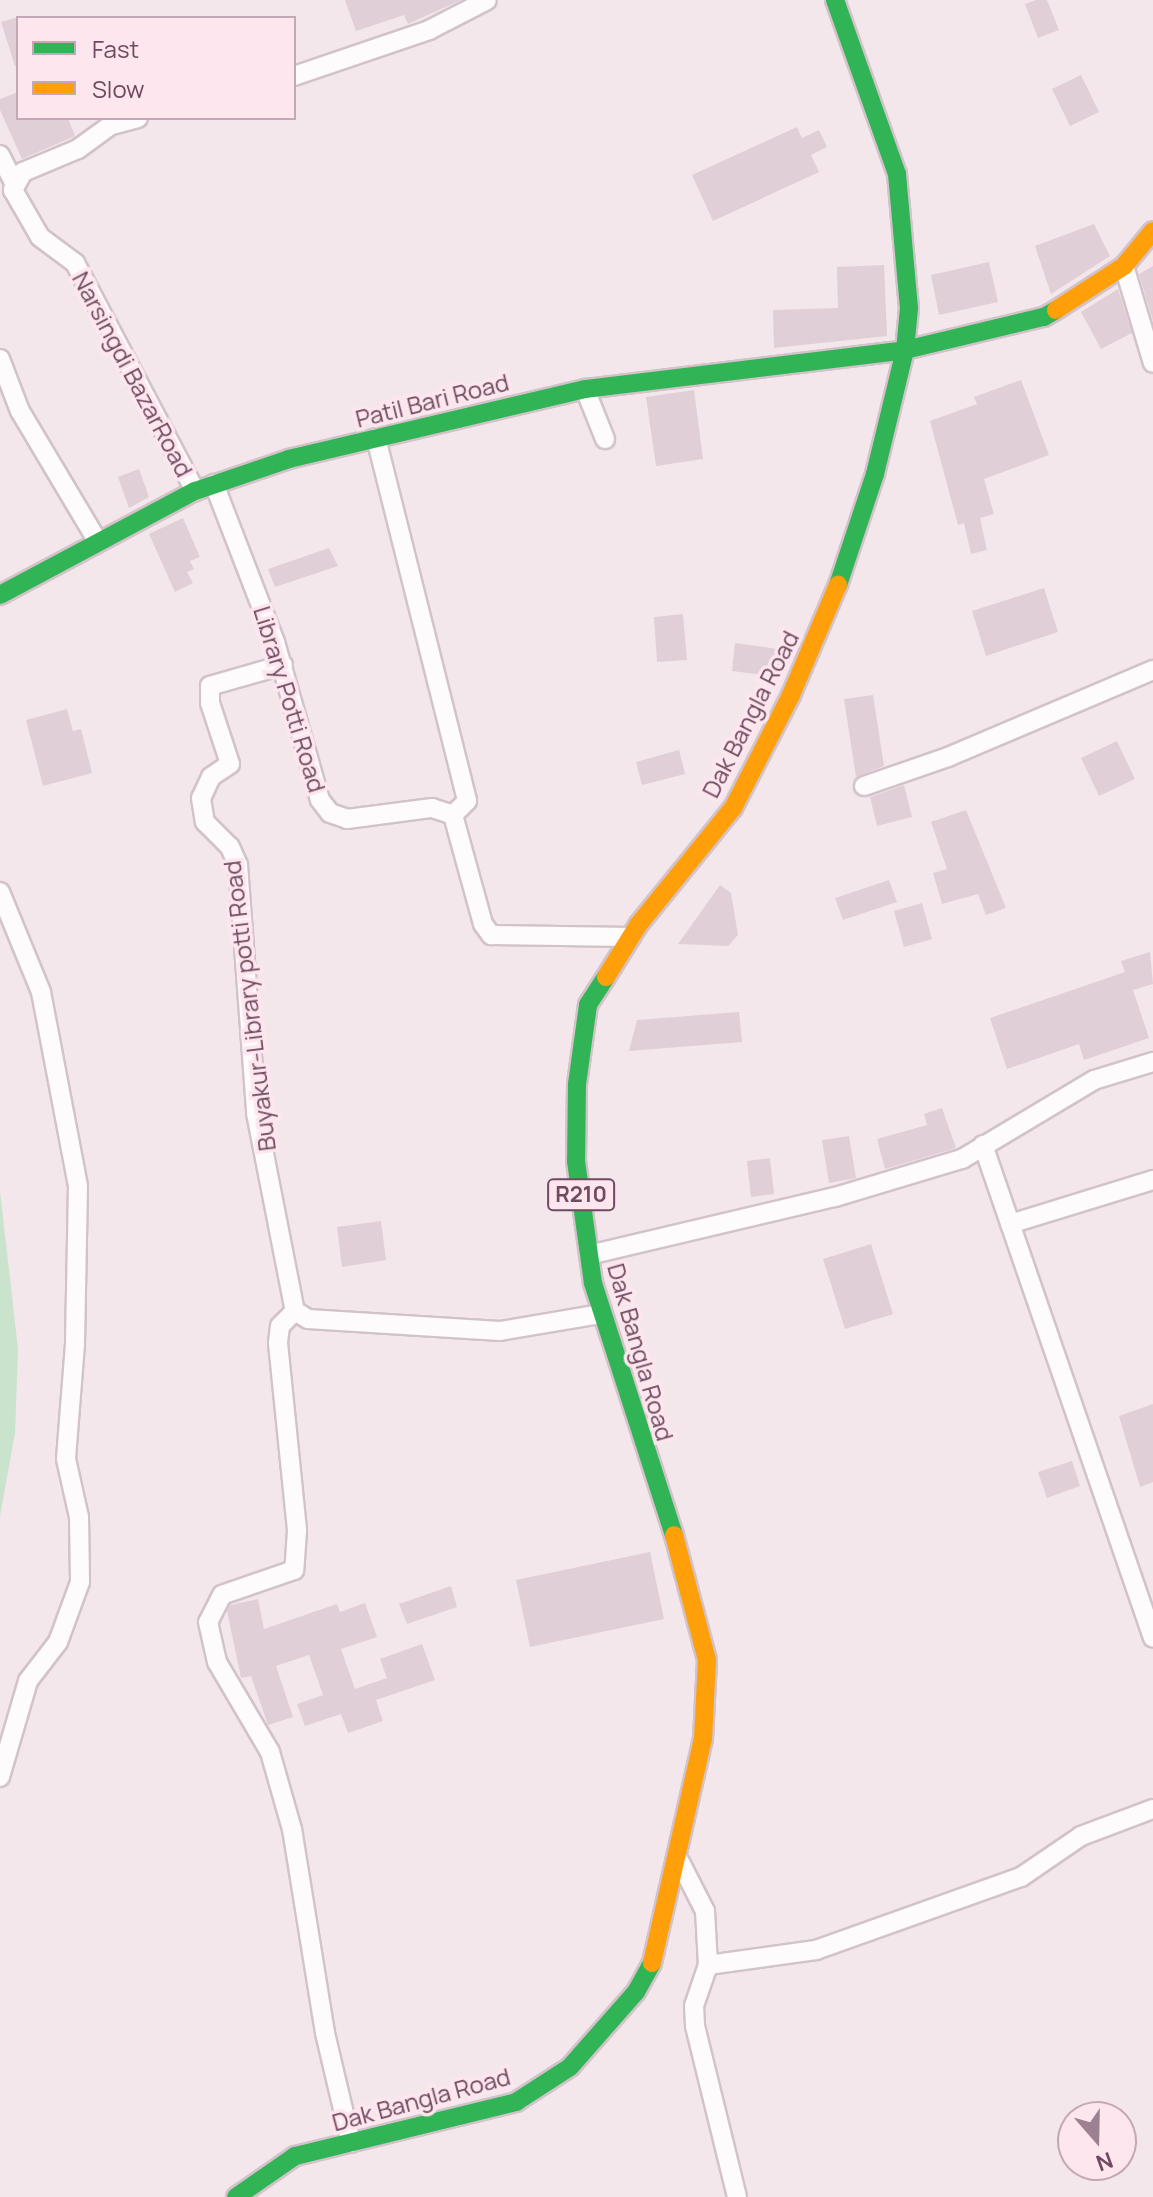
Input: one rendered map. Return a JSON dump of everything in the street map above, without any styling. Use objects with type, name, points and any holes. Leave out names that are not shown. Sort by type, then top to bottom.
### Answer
[{"type":"main road","name":"Dak Bangla Road","points":[[236,2197],[295,2156],[516,2102],[570,2067],[636,1992],[651,1967],[679,1860],[703,1739],[707,1660],[694,1596],[600,1314],[576,1161],[577,1084],[588,1005],[631,937],[733,808],[791,695],[837,587],[875,474],[905,350],[909,308],[897,174],[835,0]]},
{"type":"main road","name":"Patil Bari Road","points":[[0,595],[97,540],[195,491],[376,438],[585,389],[905,350],[1044,317],[1124,266],[1153,231]]},
{"type":"street","points":[[296,75],[429,30],[487,0]]},
{"type":"street","points":[[14,183],[23,172],[78,149],[111,125],[130,120]]},
{"type":"street","name":"Narsingdi BazarRoad","points":[[0,155],[14,183],[18,203],[40,237],[75,263],[195,491]]},
{"type":"street","points":[[1124,266],[1153,363]]},
{"type":"street","points":[[0,359],[20,411],[97,540]]},
{"type":"street","points":[[585,389],[605,439]]},
{"type":"street","points":[[376,438],[467,801],[453,815],[483,924],[491,935],[631,937]]},
{"type":"street","name":"Library Potti Road","points":[[214,484],[283,665],[320,800],[330,813],[347,819],[432,808],[453,815]]},
{"type":"street","name":"Buyakur-Library potti Road","points":[[283,665],[210,686],[210,703],[231,754],[230,764],[215,771],[201,798],[205,822],[230,847],[238,865],[256,1113],[295,1311]]},
{"type":"street","points":[[864,786],[948,757],[1153,670]]},
{"type":"street","points":[[0,892],[41,992],[78,1186],[75,1344],[66,1459],[79,1517],[80,1582],[58,1642],[28,1681],[0,1777]]},
{"type":"street","points":[[589,1255],[835,1197],[962,1159],[1094,1080],[1153,1062]]},
{"type":"street","points":[[983,1145],[1153,1638]]},
{"type":"street","points":[[1010,1224],[1153,1180]]},
{"type":"street","points":[[351,2143],[325,2033],[292,1829],[270,1752],[217,1662],[208,1622],[222,1595],[294,1570],[297,1531],[278,1343],[280,1326],[295,1311],[308,1319],[500,1331],[600,1314]]},
{"type":"street","points":[[708,1965],[816,1950],[1021,1877],[1081,1836],[1153,1809]]},
{"type":"street","points":[[679,1860],[705,1911],[708,1965],[694,2006],[695,2026],[737,2197]]},
{"type":"shaded area","points":[[0,1191],[18,1349],[15,1433],[0,1516]]},
{"type":"building","points":[[345,0],[461,0],[408,24],[404,15],[356,31]]},
{"type":"building","points":[[1047,0],[1059,30],[1038,38],[1025,4]]},
{"type":"building","points":[[16,18],[15,66],[1,22]]},
{"type":"building","points":[[1081,75],[1099,112],[1070,126],[1052,89]]},
{"type":"building","points":[[16,93],[16,120],[69,120],[75,136],[22,159],[0,110],[0,99]]},
{"type":"building","points":[[797,127],[802,138],[819,130],[827,147],[811,155],[819,172],[713,221],[692,175]]},
{"type":"building","points":[[1094,224],[1110,256],[1051,294],[1035,246]]},
{"type":"building","points":[[989,262],[998,302],[939,315],[931,275]]},
{"type":"building","points":[[884,265],[887,336],[774,348],[773,310],[838,308],[837,267]]},
{"type":"building","points":[[1153,266],[1153,321],[1139,274]]},
{"type":"building","points":[[1118,289],[1132,333],[1101,349],[1081,312]]},
{"type":"building","points":[[1021,380],[1049,455],[984,479],[994,514],[980,518],[987,550],[971,554],[964,523],[958,525],[930,421],[977,404],[974,397]]},
{"type":"building","points":[[694,390],[703,459],[656,466],[646,397]]},
{"type":"building","points":[[139,469],[149,497],[129,508],[118,477]]},
{"type":"building","points":[[183,518],[200,557],[190,561],[194,569],[187,572],[193,583],[175,592],[149,534]]},
{"type":"building","points":[[329,548],[338,566],[275,587],[268,569]]},
{"type":"building","points":[[1044,588],[1058,632],[986,656],[972,611]]},
{"type":"building","points":[[683,614],[687,660],[657,662],[654,617]]},
{"type":"building","points":[[735,643],[785,650],[779,677],[732,671]]},
{"type":"building","points":[[873,695],[884,766],[856,777],[844,699]]},
{"type":"building","points":[[67,709],[73,731],[81,729],[92,773],[43,786],[26,720]]},
{"type":"building","points":[[1117,741],[1135,779],[1099,796],[1081,758]]},
{"type":"building","points":[[679,750],[685,774],[642,785],[636,762]]},
{"type":"building","points":[[904,785],[912,817],[877,826],[870,797]]},
{"type":"building","points":[[966,810],[1006,908],[986,915],[978,894],[942,904],[933,873],[947,869],[931,822]]},
{"type":"building","points":[[889,880],[897,902],[843,920],[835,898]]},
{"type":"building","points":[[720,885],[731,893],[738,935],[728,946],[678,944]]},
{"type":"building","points":[[922,903],[932,939],[904,947],[894,911]]},
{"type":"building","points":[[1150,952],[1153,984],[1133,990],[1149,1038],[1084,1060],[1079,1044],[1007,1069],[990,1018],[1125,972],[1121,961]]},
{"type":"building","points":[[739,1012],[742,1042],[629,1051],[637,1020]]},
{"type":"building","points":[[942,1108],[956,1148],[885,1169],[877,1139],[927,1125],[924,1114]]},
{"type":"building","points":[[849,1136],[856,1178],[829,1183],[822,1140]]},
{"type":"building","points":[[770,1158],[774,1194],[751,1197],[747,1161]]},
{"type":"building","points":[[381,1221],[386,1260],[342,1267],[337,1227]]},
{"type":"building","points":[[871,1244],[893,1314],[845,1329],[823,1259]]},
{"type":"building","points":[[1153,1404],[1153,1482],[1140,1487],[1119,1416]]},
{"type":"building","points":[[1072,1461],[1080,1486],[1047,1498],[1038,1472]]},
{"type":"building","points":[[650,1552],[664,1619],[530,1647],[516,1580]]},
{"type":"building","points":[[451,1586],[457,1607],[407,1624],[399,1604]]},
{"type":"building","points":[[258,1599],[264,1629],[337,1604],[340,1612],[365,1603],[377,1637],[341,1649],[355,1689],[387,1678],[380,1659],[422,1644],[435,1680],[376,1700],[383,1721],[348,1733],[341,1714],[305,1726],[297,1704],[323,1695],[309,1655],[276,1666],[293,1717],[268,1725],[251,1676],[241,1678],[227,1611],[230,1605]]},
{"type":"traffic: fast","points":[[835,0],[897,174],[909,308],[905,350],[875,474],[838,585]]},
{"type":"traffic: fast","points":[[0,595],[195,491],[289,459],[585,389],[905,350],[1044,317],[1056,310]]},
{"type":"traffic: fast","points":[[606,977],[588,1005],[577,1084],[576,1161],[593,1283],[674,1535]]},
{"type":"traffic: fast","points":[[236,2197],[295,2156],[516,2102],[570,2067],[636,1992],[652,1963]]},
{"type":"traffic: slow","points":[[1056,310],[1124,266],[1153,231]]},
{"type":"traffic: slow","points":[[606,977],[639,924],[733,808],[791,695],[838,585]]},
{"type":"traffic: slow","points":[[652,1963],[703,1739],[707,1660],[674,1535]]}]
